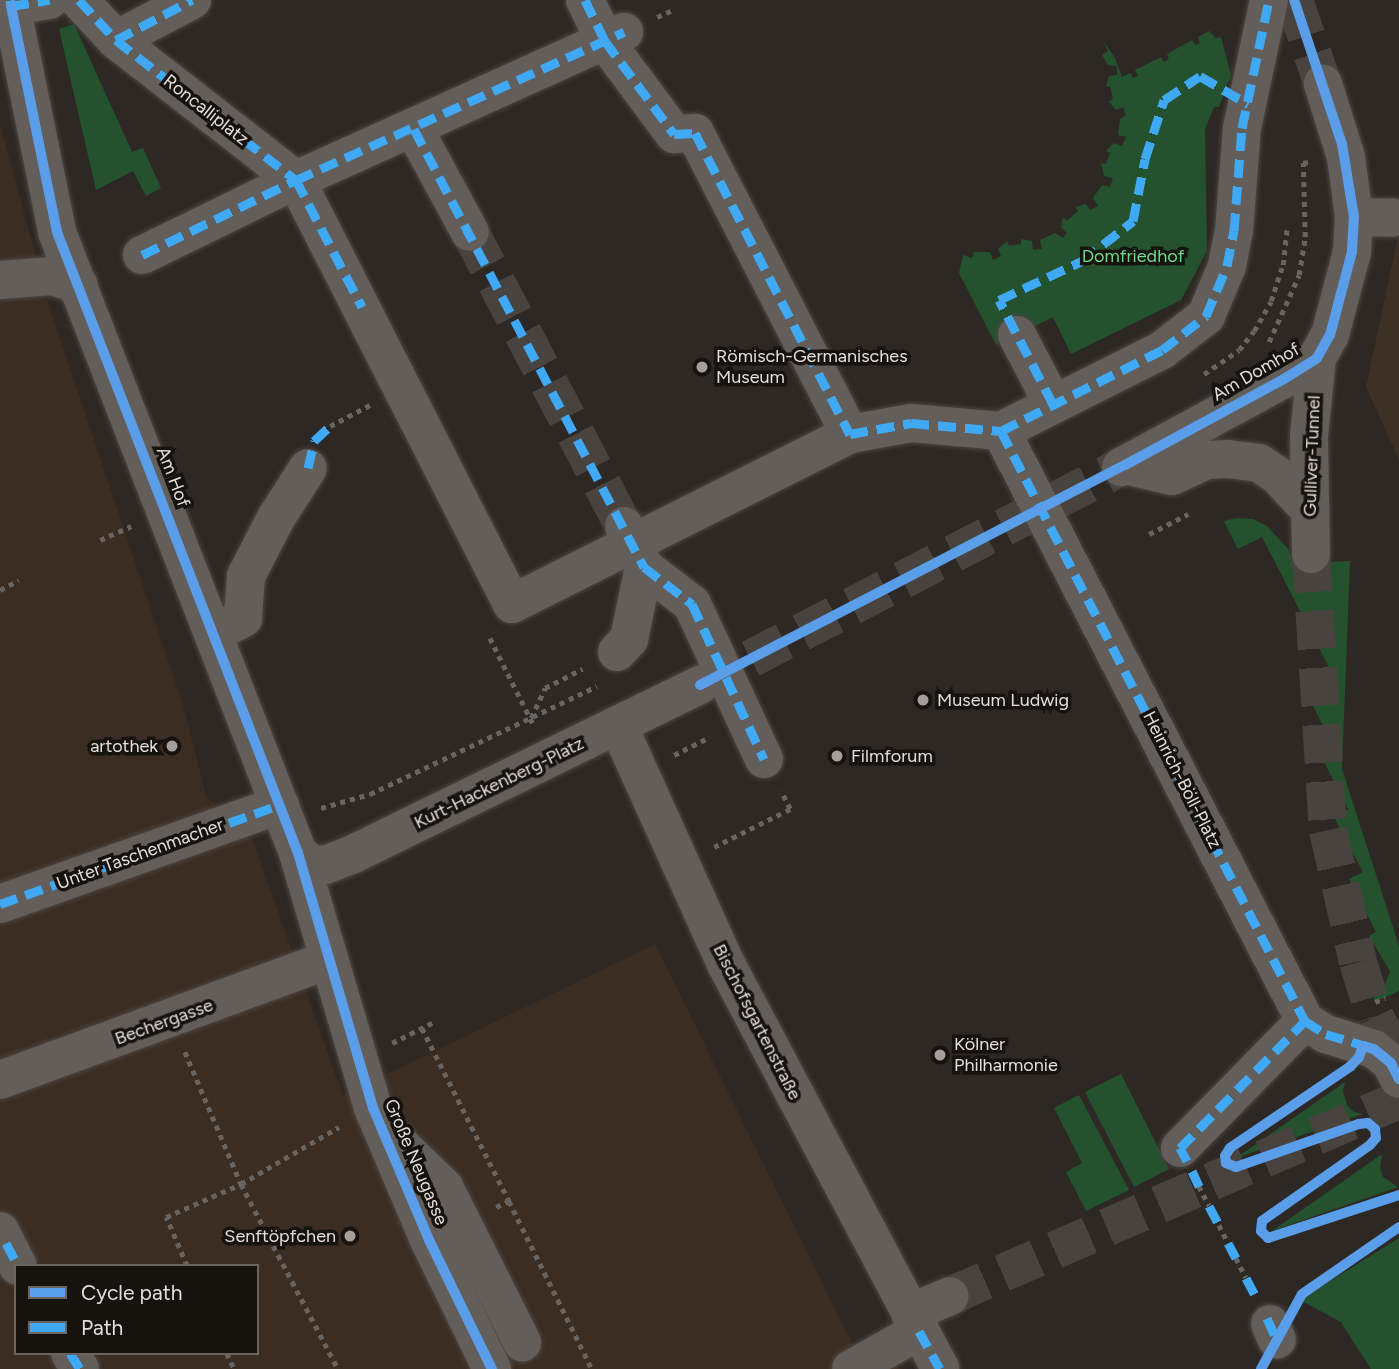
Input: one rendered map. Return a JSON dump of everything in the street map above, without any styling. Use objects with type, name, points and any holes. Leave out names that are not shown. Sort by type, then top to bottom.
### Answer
[{"type":"street","points":[[10,3],[50,0]]},
{"type":"street","name":"Roncalliplatz","points":[[79,0],[116,40],[296,180],[512,604],[634,546]]},
{"type":"street","points":[[116,40],[192,0]]},
{"type":"street","points":[[585,0],[614,37],[674,134],[695,133],[850,434]]},
{"type":"street","points":[[634,546],[850,434],[911,424],[1001,430],[1162,349],[1206,316],[1227,266],[1234,231],[1242,128],[1241,95],[1269,0]]},
{"type":"street","name":"Am Hof","points":[[10,3],[57,232],[298,853],[328,960]]},
{"type":"street","points":[[142,256],[296,180],[614,37]]},
{"type":"street","points":[[0,56],[15,71],[32,104]]},
{"type":"street","name":"Am Domhof","points":[[1308,508],[1278,476],[1259,463],[1228,459],[1207,460],[1172,476],[1123,466],[1251,398],[1317,358],[1330,335],[1352,252],[1354,217],[1346,156],[1323,83]]},
{"type":"street","points":[[414,129],[470,232]]},
{"type":"street","points":[[1354,217],[1393,218]]},
{"type":"street","points":[[0,281],[52,276],[79,285]]},
{"type":"street","points":[[1017,335],[1053,404]]},
{"type":"street","name":"Gulliver-Tunnel","points":[[1311,554],[1308,508],[1309,436],[1317,358]]},
{"type":"street","name":"Heinrich-Böll-Platz","points":[[1001,430],[1305,1021]]},
{"type":"street","points":[[214,634],[243,618],[246,576],[276,517],[308,468]]},
{"type":"street","points":[[617,652],[629,639],[634,546]]},
{"type":"street","points":[[634,546],[692,604],[764,759]]},
{"type":"street","name":"Kurt-Hackenberg-Platz","points":[[298,853],[311,864],[325,865],[353,854],[700,685]]},
{"type":"street","name":"Bischofsgartenstraße","points":[[618,725],[726,964],[940,1369]]},
{"type":"street","name":"Unter Taschenmacher","points":[[0,904],[280,805]]},
{"type":"street","name":"Bechergasse","points":[[0,1080],[328,960]]},
{"type":"street","name":"Große Neugasse","points":[[328,960],[364,1124],[429,1240],[492,1369]]},
{"type":"street","points":[[1180,1148],[1305,1021],[1342,1057],[1374,1049],[1391,1063],[1399,1079]]},
{"type":"street","points":[[364,1124],[444,1187],[522,1342]]},
{"type":"street","points":[[851,1369],[950,1296]]},
{"type":"path","points":[[1259,352],[1269,342],[1299,275],[1305,237],[1303,163],[1346,156]]},
{"type":"path","points":[[1195,379],[1239,350],[1254,331],[1271,301],[1283,265],[1287,227]]},
{"type":"path","points":[[330,426],[374,403]]},
{"type":"path","points":[[1149,534],[1193,512]]},
{"type":"path","points":[[0,590],[19,580]]},
{"type":"path","points":[[510,677],[517,692]]},
{"type":"path","points":[[280,805],[313,809],[370,794],[598,685]]},
{"type":"path","points":[[530,719],[545,688]]},
{"type":"path","points":[[732,838],[790,809],[764,759]]},
{"type":"path","points":[[1376,1003],[1385,998]]},
{"type":"path","points":[[432,1023],[422,1028],[509,1201]]},
{"type":"path","points":[[1252,1133],[1342,1057]]},
{"type":"path","points":[[189,1062],[241,1184],[338,1369]]},
{"type":"path","points":[[1226,1152],[1226,1163],[1236,1167],[1359,1124],[1368,1123],[1375,1129],[1376,1138],[1370,1145],[1262,1221],[1261,1231],[1268,1238],[1399,1195]]},
{"type":"path","points":[[186,1264],[166,1217],[364,1124]]},
{"type":"path","points":[[1199,1186],[1209,1206]]},
{"type":"path","points":[[1219,1225],[1228,1243]]},
{"type":"path","points":[[1300,1300],[1302,1294],[1399,1227]]},
{"type":"path","points":[[1236,1258],[1246,1278]]},
{"type":"shaded area","points":[[0,124],[50,309],[183,705],[206,796],[251,835],[343,1096],[655,944],[852,1343],[902,1369],[0,1369]]},
{"type":"shaded area","points":[[1399,231],[1399,460],[1366,387]]},
{"type":"green space","points":[[74,24],[132,152],[143,148],[161,188],[146,196],[133,171],[96,190],[59,29]]},
{"type":"green space","name":"Domfriedhof","points":[[1209,31],[1216,38],[1221,37],[1231,75],[1219,107],[1214,107],[1205,129],[1207,251],[1181,300],[1071,354],[1053,317],[996,345],[959,273],[963,255],[972,258],[974,252],[990,252],[993,260],[1001,256],[998,249],[1007,241],[1009,246],[1021,244],[1021,239],[1032,241],[1033,250],[1042,249],[1040,240],[1055,233],[1063,238],[1067,233],[1061,227],[1063,217],[1067,221],[1078,211],[1075,207],[1086,204],[1090,210],[1098,206],[1093,198],[1102,185],[1110,187],[1113,178],[1104,176],[1101,163],[1106,164],[1110,153],[1106,151],[1114,143],[1122,146],[1126,137],[1118,135],[1120,119],[1126,115],[1123,107],[1116,110],[1108,101],[1113,100],[1110,86],[1106,87],[1109,76],[1117,75],[1117,66],[1108,65],[1102,55],[1108,51],[1103,41],[1115,58],[1122,77],[1130,73],[1133,78],[1138,76],[1135,70],[1161,57],[1164,62],[1169,59],[1167,54],[1192,40],[1195,45],[1200,43],[1198,37]]},
{"type":"green space","points":[[1253,519],[1267,526],[1288,549],[1295,564],[1350,561],[1342,769],[1399,946],[1399,991],[1375,1002],[1373,996],[1385,985],[1390,971],[1369,936],[1376,932],[1349,879],[1363,872],[1334,817],[1348,809],[1320,754],[1334,746],[1305,691],[1334,677],[1262,537],[1238,549],[1224,521]]},
{"type":"green space","points":[[1121,1074],[1169,1169],[1134,1187],[1085,1092]]},
{"type":"green space","points":[[1345,1082],[1343,1091],[1347,1105],[1354,1112],[1363,1114],[1236,1158]]},
{"type":"green space","points":[[1079,1095],[1129,1190],[1086,1211],[1066,1172],[1082,1163],[1054,1108]]},
{"type":"green space","points":[[1382,1154],[1380,1168],[1383,1177],[1398,1187],[1272,1231]]},
{"type":"green space","points":[[1399,1238],[1399,1369],[1371,1369],[1341,1322],[1300,1300]]},
{"type":"tunnel","points":[[1294,0],[1323,84]]},
{"type":"tunnel","points":[[470,232],[624,526]]},
{"type":"tunnel","points":[[700,685],[1121,467]]},
{"type":"tunnel","points":[[1311,554],[1328,830],[1358,962],[1375,1017],[1399,1065]]},
{"type":"tunnel","points":[[950,1296],[1399,1100]]},
{"type":"marked path","points":[[10,0],[11,6],[50,0]]},
{"type":"marked path","points":[[79,0],[116,40],[296,180],[362,307]]},
{"type":"marked path","points":[[116,40],[192,0]]},
{"type":"marked path","points":[[585,0],[605,41],[674,134],[695,133],[850,434],[911,423],[1001,431],[1305,1021],[1326,1034],[1369,1047]]},
{"type":"marked path","points":[[1001,431],[1162,350],[1206,316],[1227,266],[1234,231],[1242,128],[1269,0]]},
{"type":"marked path","points":[[142,255],[296,180],[624,32]]},
{"type":"marked path","points":[[1053,404],[999,300],[1082,261],[1133,221],[1145,159],[1164,100],[1200,76],[1248,104]]},
{"type":"marked path","points":[[414,129],[644,567],[692,604],[764,759]]},
{"type":"marked path","points":[[308,468],[314,441],[330,426]]},
{"type":"marked path","points":[[0,904],[280,805]]},
{"type":"marked path","points":[[1187,1161],[1180,1148],[1305,1021]]},
{"type":"marked path","points":[[1192,1171],[1199,1186]]},
{"type":"marked path","points":[[1209,1206],[1219,1225]]},
{"type":"marked path","points":[[6,1243],[17,1264]]},
{"type":"marked path","points":[[1228,1243],[1236,1258]]},
{"type":"marked path","points":[[1246,1278],[1256,1297]]},
{"type":"marked path","points":[[1267,1318],[1277,1340]]},
{"type":"marked path","points":[[919,1331],[940,1369]]},
{"type":"marked path","points":[[71,1355],[80,1369]]},
{"type":"cycle path","points":[[1125,465],[1284,379],[1317,358],[1330,335],[1352,252],[1354,217],[1342,144],[1294,0]]},
{"type":"cycle path","points":[[11,6],[57,232],[298,853],[373,1108],[429,1240],[492,1369]]},
{"type":"cycle path","points":[[700,685],[1121,467]]},
{"type":"cycle path","points":[[1399,1079],[1391,1063],[1374,1049],[1363,1046],[1359,1057],[1351,1066],[1230,1148],[1225,1156],[1226,1163],[1236,1167],[1359,1124],[1368,1123],[1375,1129],[1376,1138],[1370,1145],[1262,1221],[1261,1231],[1268,1238],[1399,1195]]},
{"type":"cycle path","points":[[1261,1369],[1302,1294],[1399,1227]]},
{"type":"place","name":"Römisch-Germanisches Museum","points":[[702,367]]},
{"type":"place","name":"Museum Ludwig","points":[[923,700]]},
{"type":"place","name":"artothek","points":[[172,746]]},
{"type":"place","name":"Filmforum","points":[[837,756]]},
{"type":"place","name":"Kölner Philharmonie","points":[[940,1055]]},
{"type":"place","name":"Senftöpfchen","points":[[350,1236]]}]
